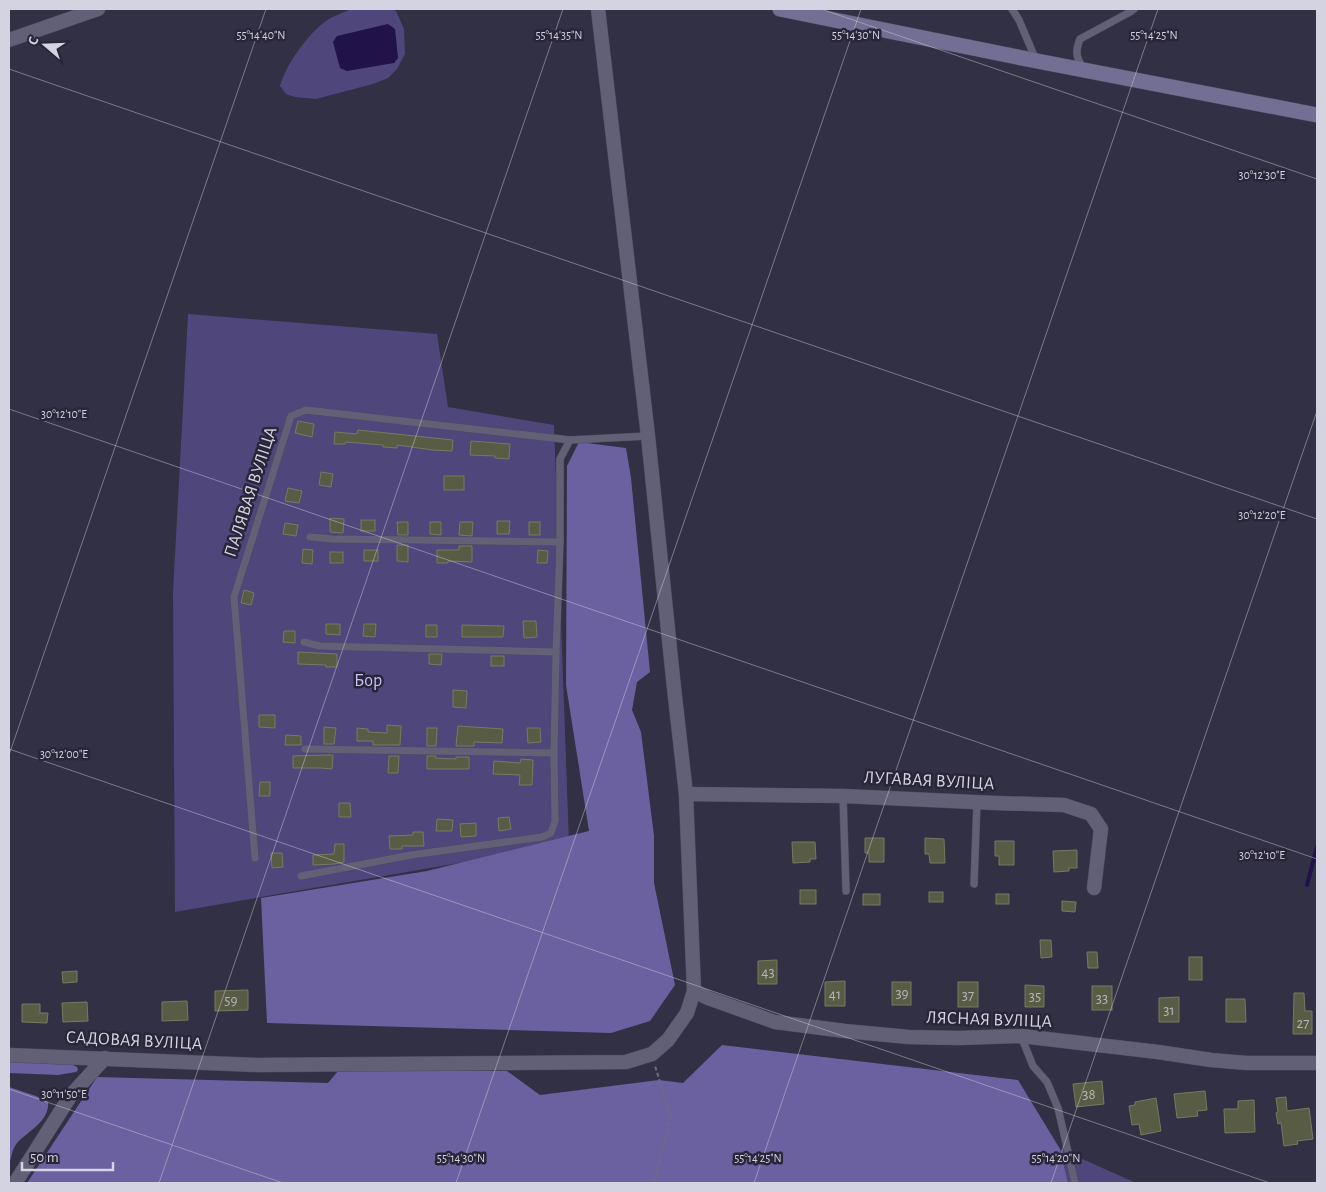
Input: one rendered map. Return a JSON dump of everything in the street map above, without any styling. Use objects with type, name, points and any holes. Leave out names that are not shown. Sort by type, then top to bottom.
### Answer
[{"type":"street","points":[[9,40],[98,9]]},
{"type":"street","points":[[598,9],[648,436],[686,794],[694,991],[687,1013],[668,1040],[652,1054]]},
{"type":"street","points":[[780,9],[1317,115]]},
{"type":"street","name":"ЛУГАВАЯ ВУЛІЦА","points":[[686,794],[843,796],[1064,805],[1091,814],[1101,829],[1094,888]]},
{"type":"street","name":"ЛЯСНАЯ ВУЛІЦА","points":[[694,991],[708,998],[775,1022],[845,1032],[909,1037],[1021,1036],[1212,1060],[1247,1063],[1317,1063]]},
{"type":"street","name":"САДОВАЯ ВУЛІЦА","points":[[9,1055],[258,1065],[626,1062],[652,1054]]},
{"type":"street","points":[[15,1183],[71,1095],[105,1058]]},
{"type":"lane","points":[[1012,9],[1019,20],[1036,61]]},
{"type":"lane","points":[[1085,70],[1077,59],[1077,48],[1080,39],[1134,9]]},
{"type":"lane","name":"ПАЛЯВАЯ ВУЛІЦА","points":[[255,858],[234,597],[291,416],[306,410],[570,440]]},
{"type":"lane","points":[[301,876],[412,855],[542,837],[551,832],[555,821],[554,752],[560,542],[560,459],[570,440],[648,436]]},
{"type":"lane","points":[[310,537],[333,539],[560,542]]},
{"type":"lane","points":[[304,642],[319,646],[556,652]]},
{"type":"lane","points":[[306,749],[554,752]]},
{"type":"lane","points":[[843,796],[846,892]]},
{"type":"lane","points":[[974,884],[977,802]]},
{"type":"lane","points":[[1021,1036],[1033,1066],[1047,1082],[1058,1108],[1074,1180]]},
{"type":"path","points":[[652,1054],[671,1116],[654,1183]]},
{"type":"green space","points":[[351,9],[392,9],[396,11],[404,29],[405,54],[397,69],[388,78],[373,84],[316,99],[286,94],[280,86],[283,77],[305,42],[326,21]]},
{"type":"green space","name":"Бор","points":[[188,314],[437,334],[448,407],[554,425],[569,844],[175,912],[173,593]]},
{"type":"green space","points":[[1060,1149],[1136,1183],[1068,1183]]},
{"type":"shaded area","points":[[388,24],[395,29],[398,58],[394,63],[347,71],[340,68],[333,42],[337,36]]},
{"type":"shaded area","points":[[579,442],[626,448],[631,478],[650,672],[637,682],[632,710],[641,732],[654,836],[654,883],[675,985],[650,1021],[611,1033],[267,1023],[261,898],[427,871],[589,831],[566,685],[567,466]]},
{"type":"shaded area","points":[[722,1045],[1018,1080],[1060,1149],[1068,1183],[27,1183],[97,1077],[328,1083],[339,1070],[507,1071],[540,1095],[659,1080],[683,1083]]},
{"type":"shaded area","points":[[9,1060],[69,1063],[77,1067],[78,1070],[58,1075],[9,1073]]},
{"type":"shaded area","points":[[9,1087],[48,1102],[48,1109],[42,1120],[15,1145],[9,1166]]},
{"type":"building","points":[[298,421],[314,424],[312,437],[295,433]]},
{"type":"building","points":[[358,430],[453,440],[452,451],[397,445],[397,448],[346,442],[345,444],[334,444],[335,432],[357,434]]},
{"type":"building","points":[[471,441],[510,444],[509,459],[495,458],[495,456],[470,455]]},
{"type":"building","points":[[321,472],[333,474],[331,487],[319,485]]},
{"type":"building","points":[[444,476],[464,476],[464,490],[444,490]]},
{"type":"building","points":[[288,488],[302,491],[299,503],[285,501]]},
{"type":"building","points":[[330,518],[344,519],[343,533],[330,532]]},
{"type":"building","points":[[361,520],[375,520],[375,531],[361,531]]},
{"type":"building","points":[[497,521],[510,521],[509,534],[497,534]]},
{"type":"building","points":[[397,522],[408,522],[408,535],[398,535]]},
{"type":"building","points":[[430,522],[441,522],[441,535],[430,534]]},
{"type":"building","points":[[460,522],[473,522],[472,536],[459,535]]},
{"type":"building","points":[[529,522],[540,522],[540,535],[529,535]]},
{"type":"building","points":[[285,523],[298,525],[296,536],[283,534]]},
{"type":"building","points":[[397,545],[408,545],[408,562],[397,561]]},
{"type":"building","points":[[459,546],[472,546],[472,562],[448,561],[448,563],[437,563],[437,550],[459,550]]},
{"type":"building","points":[[303,549],[313,550],[312,564],[302,563]]},
{"type":"building","points":[[364,550],[378,550],[378,561],[364,561]]},
{"type":"building","points":[[538,550],[548,551],[547,563],[537,563]]},
{"type":"building","points":[[330,552],[343,552],[343,563],[330,563]]},
{"type":"building","points":[[244,590],[254,593],[251,605],[241,603]]},
{"type":"building","points":[[523,621],[536,621],[537,637],[524,638]]},
{"type":"building","points":[[326,624],[340,624],[340,635],[326,634]]},
{"type":"building","points":[[364,624],[376,624],[375,637],[363,636]]},
{"type":"building","points":[[426,625],[437,625],[437,637],[426,637]]},
{"type":"building","points":[[462,625],[504,626],[503,637],[462,637]]},
{"type":"building","points":[[284,631],[295,631],[295,643],[283,642]]},
{"type":"building","points":[[298,652],[337,654],[337,667],[298,664]]},
{"type":"building","points":[[429,654],[442,654],[441,665],[429,664]]},
{"type":"building","points":[[491,656],[504,656],[504,666],[491,666]]},
{"type":"building","points":[[453,690],[467,691],[466,708],[453,707]]},
{"type":"building","points":[[259,715],[275,715],[275,728],[259,727]]},
{"type":"building","points":[[387,725],[401,726],[400,745],[373,745],[373,741],[357,741],[357,728],[368,729],[368,732],[387,733]]},
{"type":"building","points":[[458,726],[503,729],[502,743],[474,742],[474,746],[456,746]]},
{"type":"building","points":[[324,727],[336,728],[334,744],[324,744]]},
{"type":"building","points":[[427,728],[437,728],[436,746],[427,746]]},
{"type":"building","points":[[527,728],[540,728],[541,742],[528,743]]},
{"type":"building","points":[[286,735],[301,736],[301,745],[285,745]]},
{"type":"building","points":[[333,755],[332,769],[293,768],[293,756]]},
{"type":"building","points":[[389,756],[399,756],[398,773],[388,773]]},
{"type":"building","points":[[427,756],[456,759],[456,757],[469,757],[469,769],[427,769]]},
{"type":"building","points":[[521,759],[533,760],[532,785],[519,785],[520,775],[493,774],[494,761],[520,763]]},
{"type":"building","points":[[260,782],[270,782],[270,796],[259,796]]},
{"type":"building","points":[[339,803],[350,803],[351,817],[339,817]]},
{"type":"building","points":[[509,817],[511,829],[499,831],[498,818]]},
{"type":"building","points":[[437,819],[453,820],[452,831],[436,831]]},
{"type":"building","points":[[476,823],[476,836],[461,837],[460,824]]},
{"type":"building","points":[[413,832],[423,832],[424,846],[402,846],[402,849],[390,849],[389,836],[413,835]]},
{"type":"building","points":[[865,838],[884,838],[884,862],[869,862],[869,853],[865,853]]},
{"type":"building","points":[[925,838],[944,839],[945,863],[930,863],[929,854],[925,854]]},
{"type":"building","points":[[995,841],[1014,841],[1014,865],[999,865],[999,856],[995,856]]},
{"type":"building","points":[[792,842],[815,842],[816,859],[810,859],[810,862],[793,863]]},
{"type":"building","points":[[335,844],[344,844],[344,862],[313,865],[313,855],[334,854]]},
{"type":"building","points":[[1077,850],[1077,868],[1069,868],[1069,871],[1054,872],[1053,851]]},
{"type":"building","points":[[271,853],[282,853],[283,867],[272,868]]},
{"type":"building","points":[[800,890],[816,890],[816,904],[800,904]]},
{"type":"building","points":[[929,892],[943,892],[943,902],[929,902]]},
{"type":"building","points":[[863,894],[880,894],[880,905],[863,905]]},
{"type":"building","points":[[996,894],[1009,894],[1009,904],[996,904]]},
{"type":"building","points":[[1062,901],[1076,902],[1075,912],[1062,911]]},
{"type":"building","points":[[1040,940],[1051,940],[1052,957],[1041,958]]},
{"type":"building","points":[[1087,952],[1097,952],[1098,968],[1088,968]]},
{"type":"building","points":[[1189,957],[1202,957],[1202,980],[1189,980]]},
{"type":"building","points":[[777,960],[777,984],[758,984],[758,961]]},
{"type":"building","points":[[77,971],[77,982],[63,983],[62,972]]},
{"type":"building","points":[[845,981],[845,1006],[825,1006],[825,982]]},
{"type":"building","points":[[892,982],[911,982],[911,1005],[892,1005]]},
{"type":"building","points":[[958,982],[978,982],[978,1007],[958,1007]]},
{"type":"building","points":[[1025,985],[1044,986],[1044,1007],[1025,1007]]},
{"type":"building","points":[[1092,986],[1112,986],[1112,1010],[1092,1010]]},
{"type":"building","points":[[248,990],[248,1010],[215,1011],[215,991]]},
{"type":"building","points":[[1294,993],[1304,993],[1305,1011],[1312,1011],[1312,1034],[1293,1034]]},
{"type":"building","points":[[1179,997],[1179,1022],[1159,1022],[1159,998]]},
{"type":"building","points":[[1226,999],[1245,999],[1246,1022],[1226,1022]]},
{"type":"building","points":[[187,1001],[188,1020],[162,1021],[162,1002]]},
{"type":"building","points":[[87,1002],[88,1021],[63,1022],[62,1003]]},
{"type":"building","points":[[22,1004],[40,1004],[40,1013],[48,1013],[47,1023],[22,1022]]},
{"type":"building","points":[[1102,1081],[1104,1104],[1076,1107],[1073,1084]]},
{"type":"building","points":[[1205,1091],[1207,1110],[1197,1111],[1198,1116],[1177,1118],[1174,1094]]},
{"type":"building","points":[[1286,1097],[1287,1111],[1309,1108],[1313,1139],[1297,1141],[1298,1144],[1284,1146],[1281,1123],[1278,1124],[1276,1113],[1278,1112],[1276,1098]]},
{"type":"building","points":[[1156,1098],[1161,1131],[1141,1135],[1139,1124],[1132,1125],[1129,1106],[1135,1105],[1135,1102]]},
{"type":"building","points":[[1254,1100],[1255,1132],[1225,1133],[1224,1109],[1238,1109],[1238,1101]]},
{"type":"waterway","points":[[1307,885],[1317,847]]}]
